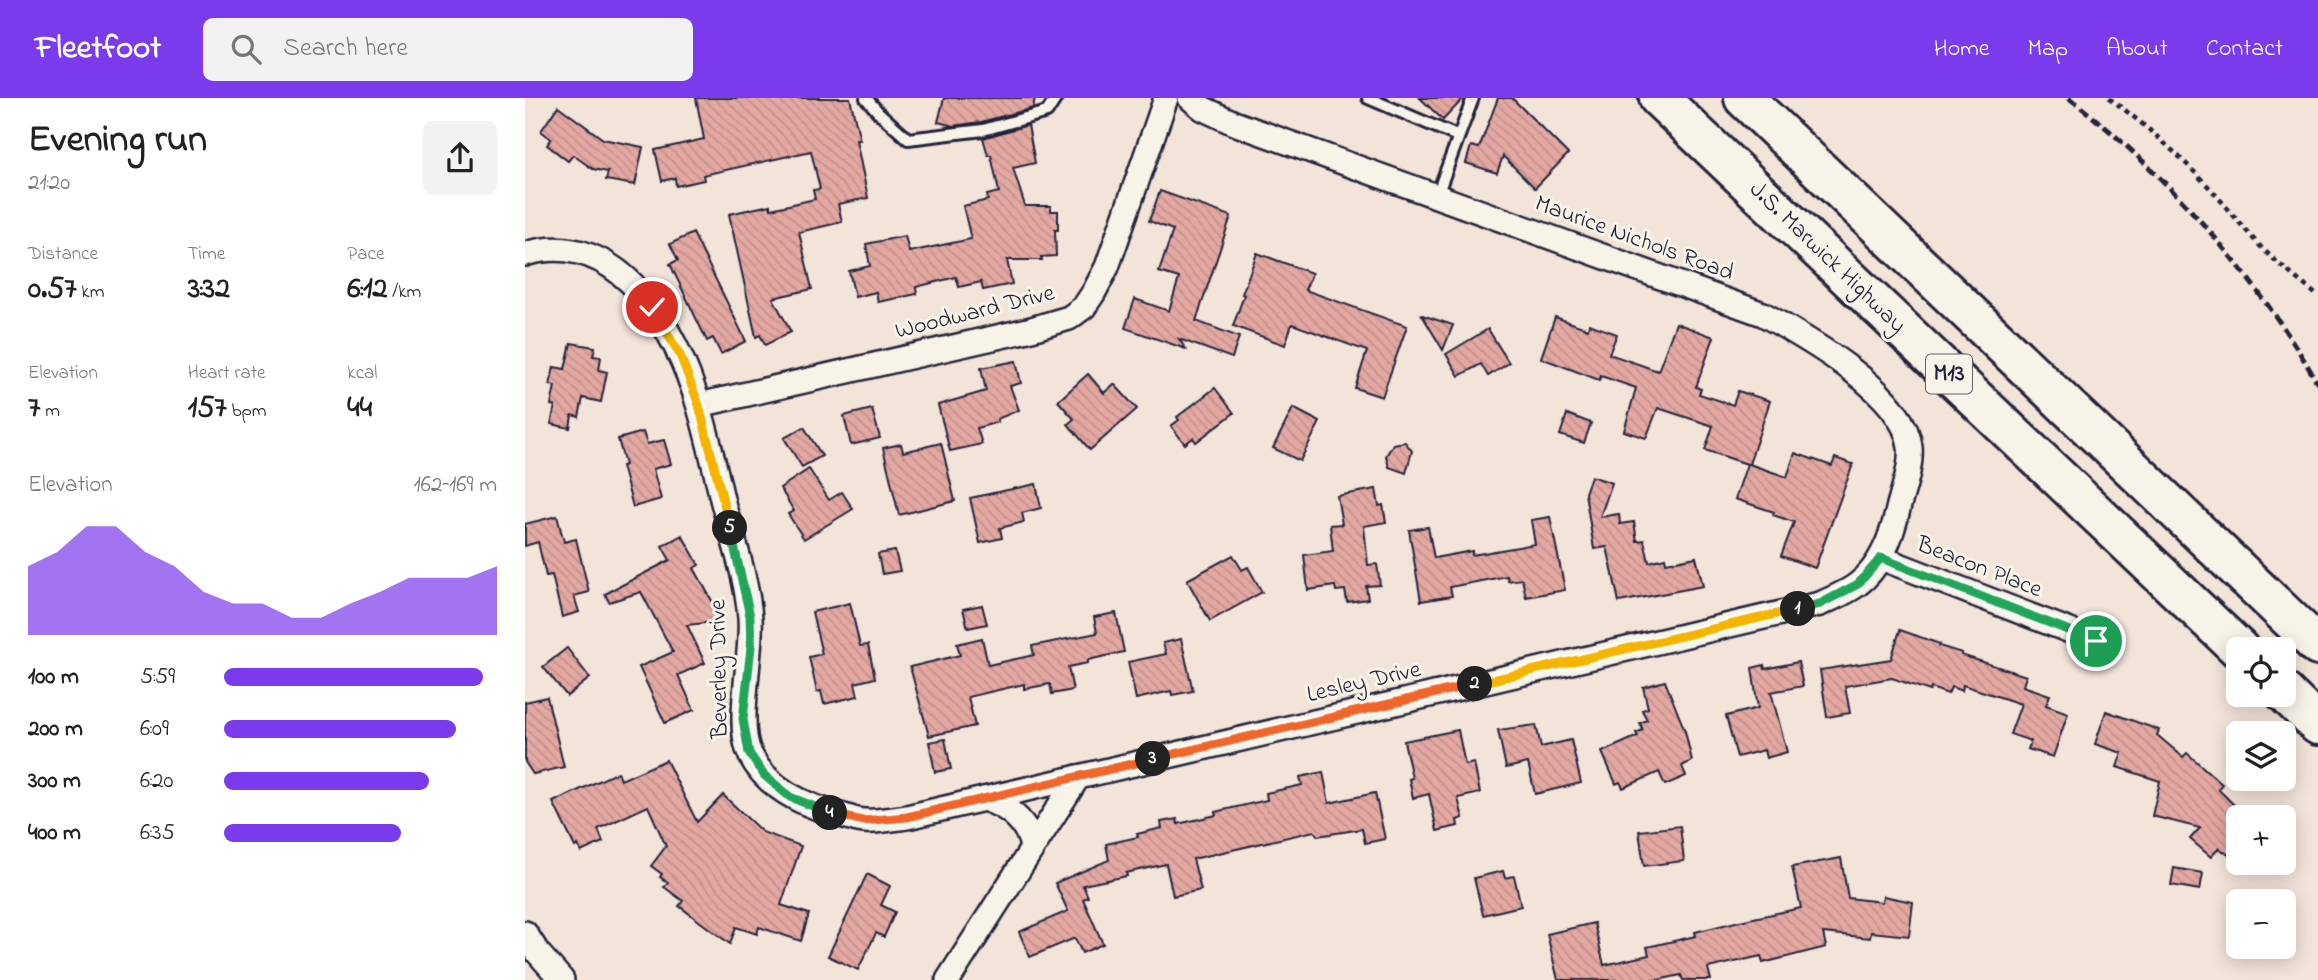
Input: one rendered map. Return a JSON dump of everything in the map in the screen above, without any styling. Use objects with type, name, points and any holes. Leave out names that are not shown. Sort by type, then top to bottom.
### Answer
[{"type":"highway","name":"J.S. Marwick Highway","points":[[1659,98],[2226,637]]},
{"type":"highway","name":"M13","points":[[1744,98],[2318,646]]},
{"type":"highway","points":[[2296,704],[2318,725]]},
{"type":"street","name":"Woodward Drive","points":[[699,405],[1028,330],[1069,318],[1084,307],[1107,267],[1165,98]]},
{"type":"street","name":"Maurice Nichols Road","points":[[1190,98],[1202,108],[1234,123],[1763,314],[1814,342],[1853,370],[1887,402],[1904,424],[1910,447],[1896,520],[1881,558]]},
{"type":"street","name":"Beverley Drive","points":[[525,254],[543,249],[576,250],[604,261],[629,280],[652,307],[680,355],[699,405],[750,616],[751,647],[743,719],[749,753],[764,775],[790,797],[823,811],[863,821],[907,817],[1077,777]]},
{"type":"street","name":"Beacon Place","points":[[1881,558],[2096,641]]},
{"type":"street","name":"Lesley Drive","points":[[1077,777],[1820,604],[1858,584],[1881,558]]},
{"type":"street","points":[[948,980],[1077,777]]},
{"type":"street","points":[[984,799],[1017,817],[1030,836],[1032,848]]},
{"type":"street","points":[[525,933],[538,953],[562,980]]},
{"type":"lane","points":[[866,98],[908,139],[983,130],[1047,111],[1056,98]]},
{"type":"lane","points":[[1368,98],[1457,136]]},
{"type":"lane","points":[[1437,195],[1473,98]]},
{"type":"path","points":[[2109,98],[2173,151],[2205,182],[2280,266],[2318,296]]},
{"type":"building","points":[[696,98],[850,98],[860,140],[856,140],[868,198],[838,204],[842,222],[799,232],[812,289],[773,298],[791,332],[765,345],[760,335],[756,337],[729,214],[770,205],[771,209],[815,199],[813,190],[820,189],[811,151],[703,175],[704,180],[676,186],[675,178],[662,181],[655,150],[704,139]]},
{"type":"building","points":[[944,98],[1035,98],[1033,108],[981,122],[953,126],[938,122]]},
{"type":"building","points":[[1420,98],[1464,98],[1443,120]]},
{"type":"building","points":[[1498,98],[1512,98],[1568,154],[1535,188],[1503,156],[1497,173],[1466,163],[1471,146],[1479,148]]},
{"type":"building","points":[[558,106],[603,139],[643,147],[635,185],[606,180],[608,172],[593,169],[573,155],[568,161],[547,145],[551,139],[541,131]]},
{"type":"building","points":[[1028,125],[1035,163],[1013,168],[1025,206],[1051,206],[1051,211],[1058,211],[1058,230],[1055,230],[1056,256],[1041,257],[1042,260],[1007,260],[1012,284],[983,290],[981,282],[959,287],[956,277],[916,287],[917,294],[878,302],[876,292],[855,297],[849,271],[870,266],[866,244],[905,236],[909,252],[971,239],[963,206],[988,200],[987,195],[999,192],[991,155],[988,155],[983,138]]},
{"type":"building","points":[[1160,191],[1231,216],[1196,321],[1239,337],[1232,358],[1179,339],[1186,349],[1125,328],[1135,299],[1169,311],[1179,278],[1159,272],[1173,230],[1149,221]]},
{"type":"building","points":[[693,233],[746,341],[721,354],[713,338],[707,341],[670,264],[678,260],[670,244]]},
{"type":"building","points":[[1257,253],[1312,273],[1305,290],[1407,326],[1382,397],[1355,388],[1367,351],[1292,324],[1285,345],[1233,326]]},
{"type":"building","points":[[1422,315],[1453,325],[1443,350]]},
{"type":"building","points":[[1555,317],[1588,329],[1589,324],[1617,334],[1609,354],[1658,371],[1676,323],[1714,337],[1696,387],[1701,389],[1699,394],[1733,405],[1738,391],[1770,401],[1749,464],[1787,477],[1795,453],[1832,466],[1835,458],[1853,464],[1815,568],[1781,556],[1794,522],[1735,499],[1747,464],[1705,450],[1713,426],[1658,408],[1646,438],[1624,431],[1636,388],[1601,376],[1599,380],[1541,358]]},
{"type":"building","points":[[1488,329],[1509,363],[1488,376],[1481,364],[1459,376],[1446,354]]},
{"type":"building","points":[[571,343],[595,347],[593,356],[601,357],[599,370],[607,372],[601,402],[583,398],[579,417],[572,415],[570,428],[551,424],[555,386],[550,385],[554,367],[565,369]]},
{"type":"building","points":[[1016,361],[1021,383],[1010,386],[1019,410],[997,419],[998,422],[977,428],[982,444],[950,451],[938,405],[986,391],[981,368]]},
{"type":"building","points":[[1088,374],[1104,393],[1114,384],[1137,409],[1090,450],[1068,424],[1074,419],[1058,401]]},
{"type":"building","points":[[1215,388],[1234,413],[1196,442],[1193,438],[1185,444],[1171,426],[1179,420],[1177,417]]},
{"type":"building","points":[[1293,408],[1320,422],[1300,461],[1273,448]]},
{"type":"building","points":[[872,409],[880,438],[851,445],[844,416]]},
{"type":"building","points":[[1567,414],[1591,423],[1584,443],[1560,435]]},
{"type":"building","points":[[804,427],[822,456],[802,467],[784,438]]},
{"type":"building","points":[[643,432],[647,444],[664,440],[671,464],[653,469],[661,499],[633,507],[618,439]]},
{"type":"building","points":[[1405,442],[1412,451],[1406,473],[1389,467],[1386,456],[1393,444]]},
{"type":"building","points":[[941,443],[955,501],[899,515],[883,448],[901,444],[903,452]]},
{"type":"building","points":[[809,469],[829,500],[842,492],[853,509],[804,539],[788,514],[794,511],[780,488]]},
{"type":"building","points":[[1591,476],[1612,483],[1600,517],[1619,514],[1620,524],[1634,522],[1637,541],[1644,540],[1649,562],[1665,558],[1666,563],[1696,557],[1703,586],[1619,602],[1607,547],[1594,549],[1585,493]]},
{"type":"building","points":[[1036,484],[1041,508],[1022,513],[1024,522],[1000,528],[1002,538],[980,543],[970,498]]},
{"type":"building","points":[[1376,489],[1386,522],[1364,526],[1368,565],[1377,564],[1380,585],[1366,586],[1368,599],[1347,602],[1345,590],[1336,591],[1335,586],[1308,590],[1304,555],[1333,551],[1330,525],[1342,524],[1337,496]]},
{"type":"building","points":[[557,516],[564,542],[576,539],[589,592],[574,596],[579,612],[562,617],[552,575],[546,576],[538,542],[525,546],[525,524]]},
{"type":"building","points":[[1550,517],[1565,590],[1526,597],[1522,579],[1508,581],[1507,576],[1450,587],[1452,596],[1421,601],[1409,530],[1428,527],[1434,558],[1472,551],[1472,555],[1535,544],[1531,520]]},
{"type":"building","points":[[682,535],[699,565],[694,568],[723,621],[687,625],[705,663],[678,675],[694,710],[665,723],[639,667],[673,652],[641,592],[609,602],[605,594],[670,560],[662,546]]},
{"type":"building","points":[[895,551],[900,571],[882,574],[878,554]]},
{"type":"building","points":[[1233,555],[1242,570],[1248,567],[1262,592],[1210,621],[1187,580]]},
{"type":"building","points":[[850,603],[860,646],[868,645],[875,678],[855,683],[858,696],[824,704],[821,691],[817,692],[809,657],[822,654],[812,612]]},
{"type":"building","points":[[982,605],[987,624],[968,628],[963,609]]},
{"type":"building","points":[[1116,613],[1124,652],[1068,667],[1073,690],[1052,694],[1050,684],[1024,689],[1024,684],[968,697],[975,726],[929,736],[910,667],[960,655],[957,644],[982,638],[988,665],[1034,655],[1032,646],[1097,633],[1094,617]]},
{"type":"building","points":[[1900,630],[1962,653],[1961,655],[2026,676],[2023,686],[2050,695],[2046,705],[2068,713],[2053,757],[2028,749],[2031,741],[2010,734],[2021,704],[1963,685],[1962,691],[1951,687],[1948,694],[1892,678],[1845,686],[1850,713],[1827,717],[1820,670],[1891,659]]},
{"type":"building","points":[[1181,639],[1193,691],[1172,695],[1171,691],[1136,699],[1128,662],[1166,654],[1163,643]]},
{"type":"building","points":[[567,648],[590,678],[567,696],[543,667]]},
{"type":"building","points":[[1798,662],[1803,686],[1771,692],[1787,752],[1766,758],[1764,750],[1737,757],[1726,716],[1758,708],[1752,668],[1764,665],[1765,669]]},
{"type":"building","points":[[1665,681],[1685,731],[1692,761],[1682,766],[1686,776],[1665,785],[1659,772],[1623,788],[1620,782],[1616,784],[1602,752],[1638,736],[1636,733],[1643,730],[1640,723],[1647,720],[1642,710],[1648,708],[1643,687]]},
{"type":"building","points":[[547,697],[564,767],[533,774],[525,762],[525,702]]},
{"type":"building","points":[[2106,711],[2159,730],[2157,735],[2183,757],[2187,753],[2222,784],[2218,789],[2234,805],[2226,805],[2226,853],[2219,848],[2211,857],[2190,839],[2200,828],[2152,816],[2160,781],[2117,767],[2122,753],[2095,744]]},
{"type":"building","points":[[1536,725],[1541,747],[1571,740],[1581,783],[1535,794],[1528,763],[1506,768],[1498,730]]},
{"type":"building","points":[[1458,730],[1465,765],[1474,763],[1480,793],[1458,798],[1463,818],[1457,820],[1458,826],[1437,831],[1429,794],[1413,798],[1409,779],[1412,778],[1404,741]]},
{"type":"building","points":[[945,739],[951,769],[935,772],[929,742]]},
{"type":"building","points":[[666,760],[697,822],[723,795],[762,832],[801,846],[781,905],[809,914],[801,941],[759,927],[757,934],[736,927],[730,944],[679,906],[683,901],[664,887],[668,883],[660,877],[662,874],[651,866],[666,846],[648,806],[598,829],[603,842],[581,852],[578,845],[575,847],[553,802],[618,772],[621,780]]},
{"type":"building","points":[[1323,772],[1329,803],[1375,793],[1385,839],[1365,843],[1362,829],[1318,836],[1314,831],[1193,859],[1201,890],[1173,896],[1166,864],[1083,885],[1088,897],[1083,899],[1103,944],[1082,953],[1075,938],[1030,957],[1019,932],[1068,911],[1055,883],[1109,860],[1106,844],[1162,828],[1161,822],[1177,819],[1178,824],[1267,800],[1266,793],[1302,785],[1300,777]]},
{"type":"building","points":[[1680,826],[1684,861],[1644,866],[1639,831]]},
{"type":"building","points":[[1841,858],[1848,898],[1882,902],[1883,896],[1913,902],[1909,936],[1871,932],[1870,938],[1823,933],[1826,947],[1763,963],[1761,956],[1708,968],[1711,980],[1683,980],[1681,975],[1658,980],[1558,980],[1547,934],[1594,923],[1604,965],[1649,955],[1647,947],[1696,936],[1695,932],[1801,908],[1792,867]]},
{"type":"building","points":[[2174,868],[2203,873],[2200,890],[2171,885]]},
{"type":"building","points":[[1503,871],[1505,878],[1514,876],[1521,906],[1483,915],[1474,878]]},
{"type":"building","points":[[867,874],[890,886],[881,905],[895,912],[884,937],[876,933],[858,970],[828,956]]},
{"type":"railway","points":[[2069,98],[2140,158],[2207,229],[2268,306],[2318,384]]},
{"type":"route","points":[[652,307],[680,355],[699,405],[743,579],[750,616],[751,647],[743,719],[749,753],[764,775],[790,797],[823,811],[863,821],[907,817],[1820,604],[1858,584],[1881,558],[2096,641]]}]
